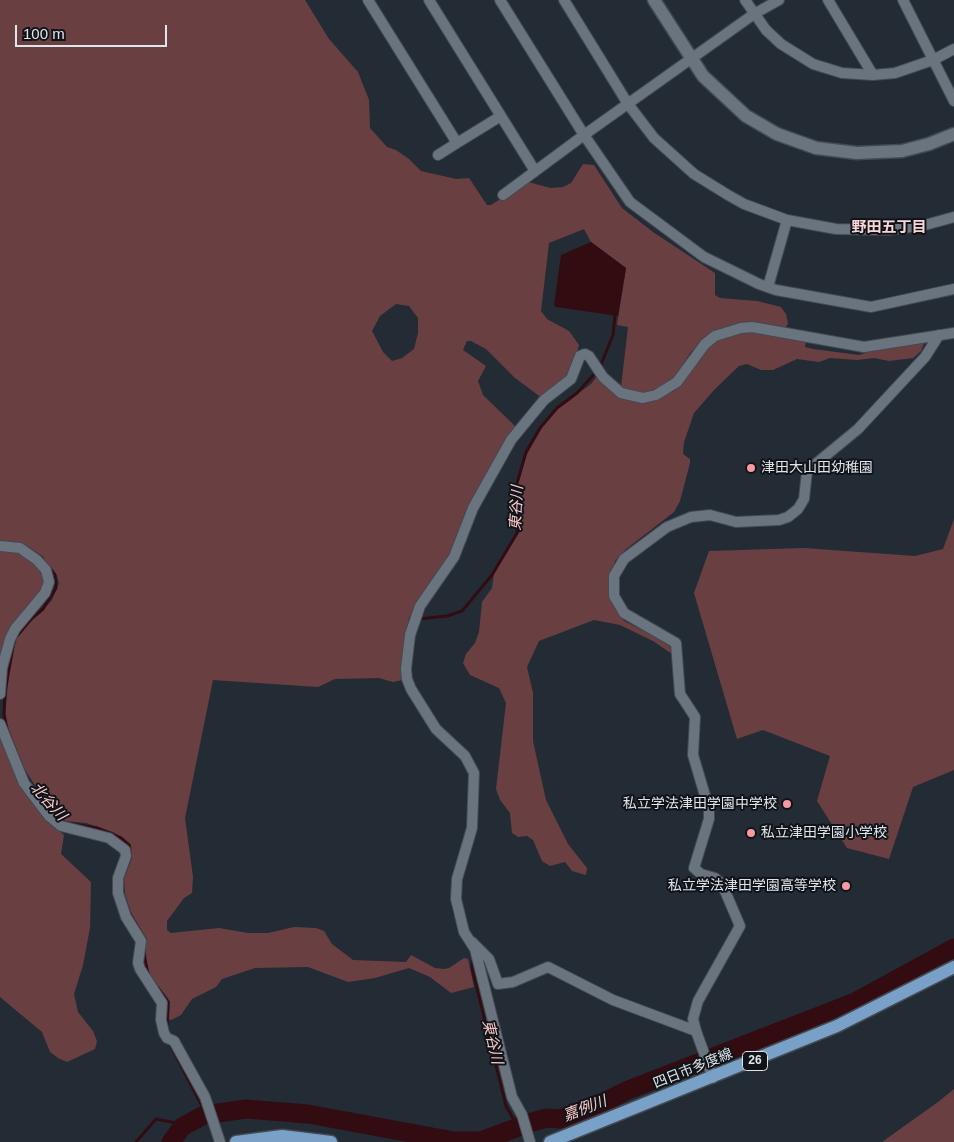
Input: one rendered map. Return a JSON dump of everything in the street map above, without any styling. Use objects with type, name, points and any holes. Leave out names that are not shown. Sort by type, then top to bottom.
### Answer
[{"type":"main road","name":"四日市多度線","points":[[550,1142],[711,1074],[837,1026],[954,967]]},
{"type":"main road","points":[[236,1142],[282,1136],[331,1142]]},
{"type":"street","points":[[368,0],[458,144]]},
{"type":"street","points":[[429,0],[535,171]]},
{"type":"street","points":[[500,0],[584,135],[630,202],[704,257],[768,287],[871,307],[954,289]]},
{"type":"street","points":[[564,0],[628,104],[654,138],[694,174],[744,204],[787,220],[820,227],[871,231],[925,225],[954,217]]},
{"type":"street","points":[[654,0],[691,60],[713,88],[746,116],[777,134],[801,144],[842,152],[886,152],[929,144],[954,134]]},
{"type":"street","points":[[745,0],[774,38],[802,58],[822,68],[842,73],[873,75],[894,73],[933,60],[954,49]]},
{"type":"street","points":[[504,195],[584,135],[754,14],[779,0]]},
{"type":"street","points":[[828,0],[873,75]]},
{"type":"street","points":[[903,0],[954,101]]},
{"type":"street","points":[[438,155],[500,116]]},
{"type":"street","points":[[768,287],[787,220]]},
{"type":"street","points":[[696,1031],[613,1000],[548,967],[513,982],[498,984],[489,959],[464,932],[456,899],[457,879],[472,828],[474,773],[465,756],[436,729],[411,689],[406,669],[410,635],[420,606],[454,557],[472,508],[518,428],[544,400],[570,379],[580,356],[585,354],[589,356],[603,377],[621,393],[631,397],[656,396],[677,382],[704,344],[722,334],[746,328],[864,347],[954,333]]},
{"type":"street","points":[[711,1074],[693,1018],[698,1001],[740,926],[722,884],[715,878],[701,874],[694,868],[709,819],[709,809],[693,755],[695,717],[680,694],[676,643],[624,613],[614,596],[614,576],[624,559],[668,527],[691,517],[710,515],[736,522],[779,520],[793,513],[804,500],[807,471],[858,429],[925,357],[940,335]]},
{"type":"street","points":[[0,546],[20,548],[37,560],[46,570],[49,582],[44,593],[15,629],[10,639],[2,668],[0,694]]},
{"type":"street","points":[[0,724],[24,783],[49,816],[61,826],[109,838],[125,850],[126,856],[118,878],[118,894],[126,917],[141,941],[138,963],[162,1002],[161,1020],[164,1033],[167,1038],[174,1041],[208,1104],[220,1142]]},
{"type":"street","points":[[471,941],[512,1097],[522,1115],[529,1138]]},
{"type":"shaded area","points":[[0,0],[305,0],[329,39],[358,72],[369,100],[370,128],[387,147],[396,150],[409,159],[421,171],[456,179],[469,178],[487,205],[491,205],[528,182],[551,188],[563,187],[571,183],[583,164],[594,165],[622,208],[653,232],[715,273],[715,295],[720,298],[757,301],[781,307],[786,314],[788,324],[785,328],[751,323],[702,341],[691,352],[670,384],[642,394],[631,392],[621,387],[628,327],[617,325],[626,268],[591,242],[584,229],[549,243],[541,311],[547,319],[569,331],[579,345],[572,370],[568,378],[542,398],[515,378],[486,349],[471,341],[467,341],[463,350],[486,366],[478,381],[483,395],[516,427],[457,546],[409,618],[403,653],[402,680],[393,682],[379,678],[335,679],[318,687],[213,680],[185,818],[193,877],[192,893],[184,898],[167,921],[167,930],[171,933],[219,928],[248,933],[268,933],[294,927],[316,928],[324,931],[332,944],[353,960],[406,962],[411,955],[435,968],[444,969],[449,968],[464,958],[468,959],[474,987],[451,993],[430,977],[409,968],[375,978],[348,982],[308,967],[255,968],[222,979],[216,987],[192,999],[181,1015],[171,1020],[169,1019],[170,1002],[147,968],[145,937],[132,915],[125,894],[124,879],[132,858],[131,845],[113,832],[86,823],[65,821],[47,804],[25,770],[8,727],[5,716],[10,662],[18,635],[52,600],[59,583],[57,576],[41,555],[23,544],[0,540]],"holes":[[[396,304],[409,306],[418,318],[418,333],[414,349],[402,358],[392,361],[383,352],[372,331],[380,316]]]},
{"type":"shaded area","points":[[591,242],[626,268],[618,316],[556,307],[554,305],[561,255]]},
{"type":"shaded area","points":[[743,332],[806,341],[805,347],[859,355],[874,350],[924,343],[921,351],[913,358],[889,361],[874,358],[857,360],[830,358],[819,362],[797,359],[773,370],[761,370],[747,364],[739,366],[694,413],[684,442],[683,454],[690,459],[690,463],[680,501],[674,512],[625,550],[615,561],[608,585],[612,604],[624,621],[666,642],[671,648],[672,654],[653,641],[620,625],[594,620],[539,641],[527,667],[533,693],[533,741],[546,800],[568,844],[587,868],[586,875],[572,871],[565,862],[550,866],[542,861],[533,840],[527,836],[518,837],[512,833],[510,813],[500,800],[496,789],[506,703],[499,688],[470,675],[463,663],[479,632],[482,602],[492,588],[494,573],[520,531],[516,491],[527,454],[543,426],[558,408],[591,384],[597,376],[607,387],[630,401],[652,401],[674,391],[705,349],[723,338]]},
{"type":"shaded area","points":[[954,519],[954,770],[913,787],[889,859],[847,848],[817,801],[830,756],[763,730],[737,739],[694,593],[709,551],[804,548],[915,556],[943,549]]},
{"type":"shaded area","points":[[0,548],[18,550],[43,569],[46,586],[13,629],[0,672]]},
{"type":"shaded area","points":[[0,733],[54,826],[64,835],[61,854],[91,882],[90,928],[83,965],[74,994],[78,1012],[93,1031],[97,1041],[95,1049],[67,1062],[50,1052],[42,1032],[0,997]]},
{"type":"shaded area","points":[[954,1089],[954,1142],[882,1142],[938,1102]]},
{"type":"waterway","name":"東谷川","points":[[600,367],[613,335],[615,315]]},
{"type":"waterway","name":"東谷川","points":[[418,619],[447,616],[462,611],[492,575],[517,533],[518,522],[515,490],[526,452],[540,428],[557,408],[577,393],[596,372]]},
{"type":"waterway","name":"北谷川","points":[[29,549],[42,558]]},
{"type":"waterway","name":"北谷川","points":[[17,636],[31,619],[43,609],[56,588],[55,575],[49,567]]},
{"type":"waterway","name":"北谷川","points":[[7,729],[4,714],[5,691],[13,647]]},
{"type":"waterway","name":"北谷川","points":[[46,805],[65,823],[97,828],[121,838],[129,845],[130,858]]},
{"type":"waterway","name":"東谷川","points":[[453,906],[454,913]]},
{"type":"waterway","name":"北谷川","points":[[130,914],[145,939]]},
{"type":"waterway","name":"嘉例川","points":[[171,1142],[182,1127],[204,1115],[246,1109],[308,1114],[454,1141],[481,1141],[532,1122],[547,1118],[560,1119],[628,1090],[855,1002],[954,948]]},
{"type":"waterway","name":"北谷川","points":[[144,955],[148,973]]},
{"type":"waterway","name":"東谷川","points":[[473,961],[472,968],[506,1106],[514,1120],[515,1130]]},
{"type":"waterway","name":"北谷川","points":[[158,988],[168,1002],[167,1026]]},
{"type":"waterway","name":"北谷川","points":[[170,1044],[202,1106],[204,1115]]},
{"type":"waterway","points":[[136,1142],[156,1119],[176,1123],[182,1127]]},
{"type":"place","name":"津田大山田幼稚園","points":[[751,468]]},
{"type":"place","name":"私立学法津田学園中学校","points":[[787,804]]},
{"type":"place","name":"私立津田学園小学校","points":[[751,833]]},
{"type":"place","name":"私立学法津田学園高等学校","points":[[846,886]]},
{"type":"district","name":"野田五丁目","points":[[889,228]]}]
